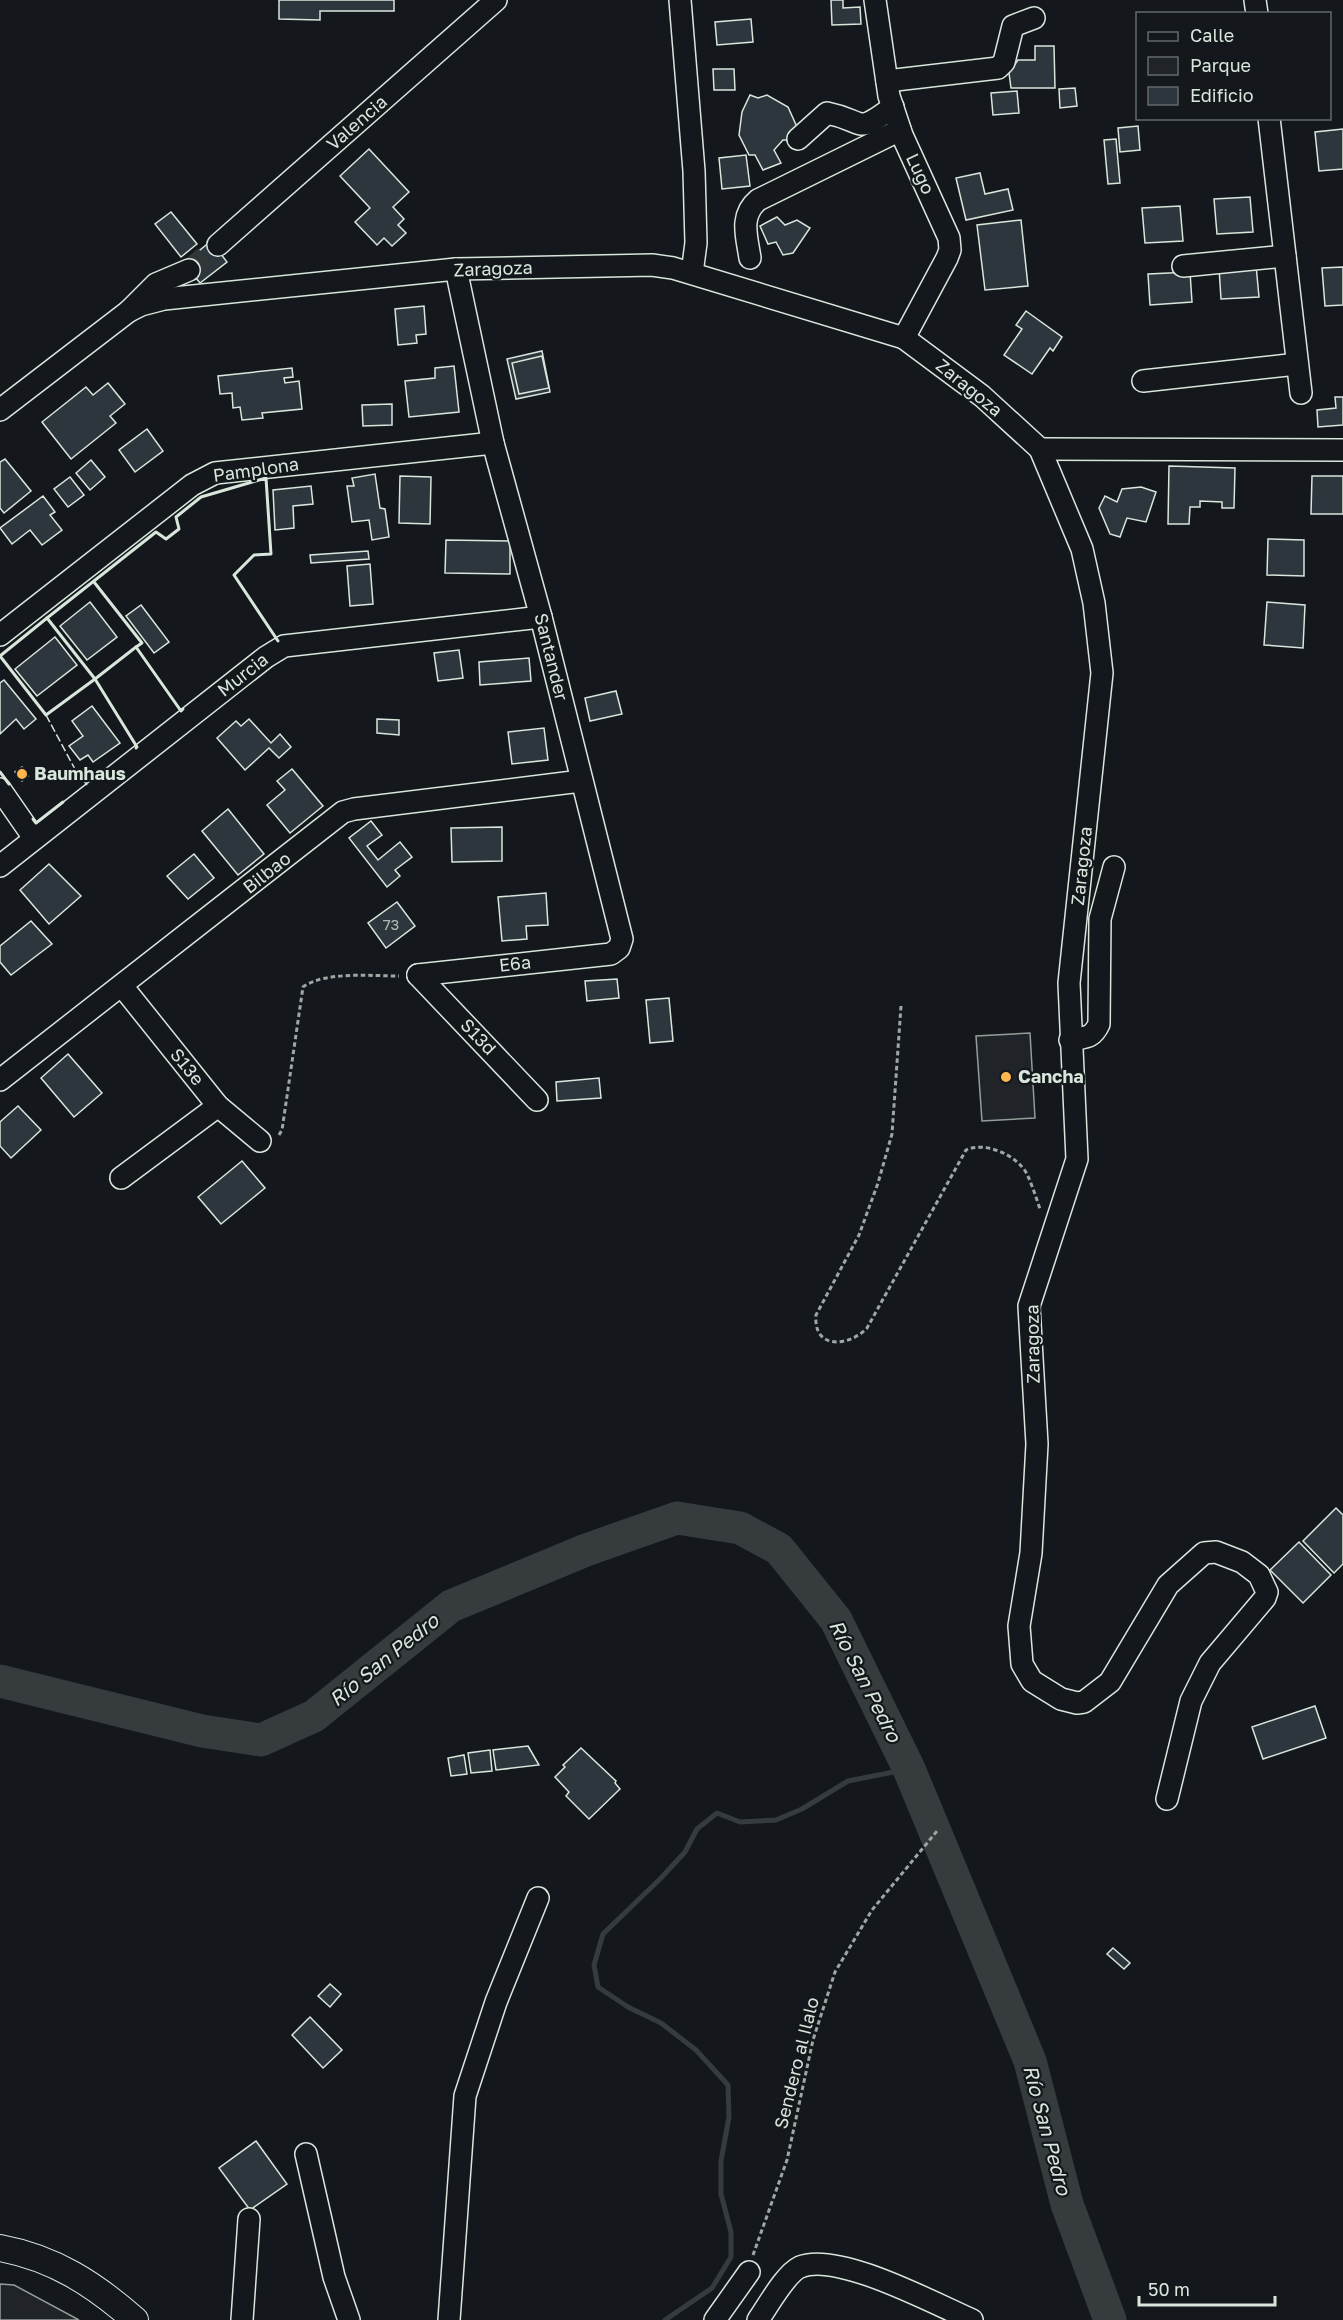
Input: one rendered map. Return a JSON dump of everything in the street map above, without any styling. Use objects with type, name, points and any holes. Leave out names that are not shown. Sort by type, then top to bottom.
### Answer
[{"type":"main road","points":[[0,2248],[20,2252],[60,2266],[106,2294],[135,2320]]},
{"type":"street","name":"Valencia","points":[[218,245],[496,0]]},
{"type":"street","points":[[680,0],[694,171],[696,243],[692,273]]},
{"type":"street","name":"Lugo","points":[[875,0],[887,81],[900,130],[949,238],[950,250],[947,258],[904,338]]},
{"type":"street","points":[[887,81],[998,68],[1004,62],[1012,26],[1034,18]]},
{"type":"street","points":[[798,139],[827,113],[858,125],[865,125],[893,107]]},
{"type":"street","points":[[1269,120],[1301,393]]},
{"type":"street","points":[[750,258],[744,221],[752,205],[900,130]]},
{"type":"street","points":[[1183,266],[1285,256]]},
{"type":"street","name":"Zaragoza","points":[[129,311],[164,298],[456,269],[652,265],[692,273],[904,338],[982,396],[1040,449],[1082,549],[1094,603],[1102,673],[1069,983],[1077,1160],[1029,1306],[1037,1444],[1031,1553],[1019,1626],[1022,1664],[1032,1681],[1060,1699],[1077,1703],[1084,1702],[1110,1682],[1168,1585],[1204,1553],[1216,1552],[1242,1562],[1259,1575],[1267,1592],[1265,1598],[1210,1663],[1191,1701],[1167,1799]]},
{"type":"street","name":"Santander","points":[[456,269],[493,443],[541,617],[622,939],[619,948],[611,954]]},
{"type":"street","points":[[0,408],[129,311],[156,284],[189,270]]},
{"type":"street","points":[[1143,381],[1297,364]]},
{"type":"street","name":"Pamplona","points":[[0,635],[192,485],[215,473],[493,443]]},
{"type":"street","points":[[1040,449],[1343,450]]},
{"type":"street","name":"Murcia","points":[[0,866],[266,657],[284,646],[541,617]]},
{"type":"street","name":"Bilbao","points":[[0,1080],[344,813],[354,809],[581,781]]},
{"type":"street","points":[[0,789],[34,838]]},
{"type":"street","points":[[1070,1040],[1090,1036],[1095,1033],[1099,1023],[1100,919],[1114,867]]},
{"type":"street","name":"E6a","points":[[418,975],[611,954]]},
{"type":"street","name":"S13d","points":[[418,975],[537,1100]]},
{"type":"street","name":"S13e","points":[[122,986],[218,1106],[260,1140]]},
{"type":"street","points":[[120,1178],[218,1106]]},
{"type":"street","points":[[449,2320],[465,2096],[496,2002],[538,1898]]},
{"type":"street","points":[[306,2154],[334,2277],[349,2320]]},
{"type":"street","points":[[242,2320],[249,2218]]},
{"type":"street","points":[[758,2320],[787,2279],[799,2268],[817,2262],[858,2270],[972,2320]]},
{"type":"street","points":[[715,2320],[750,2266]]},
{"type":"path","points":[[260,1140],[276,1139],[282,1130],[303,987],[308,983],[338,977],[418,975]]},
{"type":"path","points":[[901,1006],[892,1134],[878,1183],[859,1235],[816,1315],[815,1326],[818,1331],[830,1342],[839,1343],[858,1338],[867,1328],[963,1153],[972,1147],[1003,1153],[1026,1172],[1051,1237]]},
{"type":"path","name":"Sendero al Ilalo","points":[[750,2266],[787,2160],[813,2040],[835,1972],[872,1910],[937,1832]]},
{"type":"green space","name":"Cancha","points":[[1030,1033],[1035,1118],[982,1121],[976,1036]]},
{"type":"green space","points":[[0,2284],[14,2285],[79,2320],[0,2320]]},
{"type":"building","points":[[279,0],[394,0],[394,11],[320,11],[320,20],[279,19]]},
{"type":"building","points":[[831,0],[843,0],[843,8],[860,7],[861,24],[832,25]]},
{"type":"building","points":[[751,19],[753,42],[717,45],[715,22]]},
{"type":"building","points":[[1035,46],[1054,46],[1055,88],[1011,88],[1009,73],[1018,60],[1035,60]]},
{"type":"building","points":[[713,69],[734,69],[735,90],[714,90]]},
{"type":"building","points":[[1075,88],[1077,106],[1060,108],[1059,89]]},
{"type":"building","points":[[1017,91],[1019,113],[993,115],[991,93]]},
{"type":"building","points":[[750,95],[758,98],[767,95],[788,107],[797,127],[790,140],[783,140],[774,150],[781,163],[763,170],[755,155],[749,155],[739,135],[742,112]]},
{"type":"building","points":[[1138,126],[1140,150],[1120,152],[1118,128]]},
{"type":"building","points":[[1343,129],[1343,169],[1319,171],[1315,132]]},
{"type":"building","points":[[1116,139],[1120,183],[1108,184],[1104,140]]},
{"type":"building","points":[[369,149],[409,192],[393,207],[404,219],[398,225],[406,233],[392,246],[384,238],[377,245],[355,222],[370,208],[340,176]]},
{"type":"building","points":[[746,155],[750,186],[722,189],[719,158]]},
{"type":"building","points":[[980,173],[985,194],[1008,189],[1013,210],[966,220],[956,178]]},
{"type":"building","points":[[1250,197],[1253,232],[1217,234],[1214,199]]},
{"type":"building","points":[[1180,206],[1183,241],[1145,243],[1142,208]]},
{"type":"building","points":[[171,212],[197,244],[181,257],[155,224]]},
{"type":"building","points":[[777,217],[785,225],[797,220],[810,228],[793,253],[783,255],[776,242],[768,244],[760,226]]},
{"type":"building","points":[[1021,220],[1028,286],[985,290],[977,225]]},
{"type":"building","points":[[211,241],[227,262],[200,283],[184,263]]},
{"type":"building","points":[[1256,265],[1259,297],[1221,299],[1219,268]]},
{"type":"building","points":[[1343,267],[1343,305],[1325,306],[1322,268]]},
{"type":"building","points":[[1190,272],[1192,302],[1150,305],[1148,274]]},
{"type":"building","points":[[424,306],[426,334],[416,335],[417,343],[398,345],[395,309]]},
{"type":"building","points":[[1026,311],[1062,337],[1053,351],[1050,348],[1032,374],[1004,355],[1022,329],[1016,325]]},
{"type":"building","points":[[542,351],[550,392],[516,399],[507,359]]},
{"type":"building","points":[[542,356],[549,388],[519,394],[512,363]]},
{"type":"building","points":[[454,366],[459,412],[409,417],[405,381],[435,378],[435,368]]},
{"type":"building","points":[[292,368],[293,377],[284,378],[285,383],[299,381],[302,409],[262,413],[263,418],[242,420],[240,407],[233,408],[232,393],[220,394],[218,376]]},
{"type":"building","points":[[108,383],[125,404],[110,416],[116,423],[71,459],[42,422],[86,387],[93,395]]},
{"type":"building","points":[[1335,397],[1343,397],[1343,425],[1318,427],[1317,410],[1336,408]]},
{"type":"building","points":[[392,404],[392,425],[363,426],[362,405]]},
{"type":"building","points":[[147,429],[163,451],[135,472],[119,450]]},
{"type":"building","points":[[5,459],[31,491],[4,513],[0,508],[0,462]]},
{"type":"building","points":[[91,460],[105,477],[90,490],[76,473]]},
{"type":"building","points":[[1169,466],[1235,468],[1234,508],[1222,508],[1222,502],[1200,501],[1200,507],[1190,507],[1189,524],[1168,524]]},
{"type":"building","points":[[375,474],[380,508],[385,509],[389,537],[372,540],[369,520],[352,522],[347,486],[354,486],[352,478]]},
{"type":"building","points":[[400,476],[431,477],[430,524],[399,523]]},
{"type":"building","points":[[1312,476],[1343,476],[1343,514],[1311,514]]},
{"type":"building","points":[[70,477],[84,495],[68,507],[54,489]]},
{"type":"building","points":[[311,486],[313,504],[293,506],[294,528],[275,530],[273,490]]},
{"type":"building","points":[[1141,487],[1156,492],[1146,522],[1127,518],[1120,537],[1110,534],[1099,508],[1105,496],[1117,502],[1122,489]]},
{"type":"building","points":[[43,496],[55,512],[50,515],[62,530],[42,545],[30,530],[12,544],[0,528]]},
{"type":"building","points":[[1268,539],[1304,540],[1304,576],[1267,575]]},
{"type":"building","points":[[446,540],[510,541],[510,574],[445,573]]},
{"type":"building","points":[[368,551],[369,559],[311,563],[310,555]]},
{"type":"building","points":[[370,564],[373,604],[350,606],[347,566]]},
{"type":"building","points":[[90,602],[117,637],[87,660],[60,626]]},
{"type":"building","points":[[1267,602],[1305,605],[1303,648],[1264,645]]},
{"type":"building","points":[[141,605],[169,642],[154,653],[126,616]]},
{"type":"building","points":[[55,637],[77,665],[37,696],[15,669]]},
{"type":"building","points":[[459,650],[463,678],[438,681],[434,653]]},
{"type":"building","points":[[529,658],[531,681],[480,685],[479,662]]},
{"type":"building","points":[[4,680],[36,719],[24,729],[16,719],[0,734],[0,683]]},
{"type":"building","points":[[616,691],[622,714],[590,721],[585,698]]},
{"type":"building","points":[[92,706],[120,743],[93,762],[88,755],[80,760],[69,746],[83,736],[72,721]]},
{"type":"building","points":[[249,719],[271,743],[280,734],[291,747],[279,758],[269,748],[245,770],[217,738],[236,721],[241,726]]},
{"type":"building","points":[[377,719],[399,720],[399,735],[377,733]]},
{"type":"building","points":[[544,728],[548,760],[512,764],[508,732]]},
{"type":"building","points":[[87,766],[96,777],[88,784],[79,772]]},
{"type":"building","name":"Baumhaus","points":[[22,767],[28,776],[22,781],[15,772]]},
{"type":"building","points":[[292,769],[323,806],[290,833],[267,805],[285,790],[277,781]]},
{"type":"building","points":[[228,809],[264,854],[238,875],[202,831]]},
{"type":"building","points":[[371,821],[382,835],[367,846],[378,860],[400,842],[412,857],[395,870],[400,876],[387,887],[349,838]]},
{"type":"building","points":[[502,827],[502,861],[452,862],[451,828]]},
{"type":"building","points":[[194,854],[214,878],[188,899],[167,876]]},
{"type":"building","points":[[49,864],[81,896],[49,924],[20,890]]},
{"type":"building","points":[[546,893],[548,925],[526,926],[527,939],[502,941],[498,897]]},
{"type":"building","points":[[397,902],[415,926],[386,948],[368,923]]},
{"type":"building","points":[[31,921],[52,944],[11,975],[0,962],[0,946]]},
{"type":"building","points":[[617,979],[619,998],[587,1001],[585,981]]},
{"type":"building","points":[[669,998],[673,1041],[650,1043],[646,1000]]},
{"type":"building","points":[[68,1054],[102,1093],[74,1117],[41,1078]]},
{"type":"building","points":[[599,1078],[601,1098],[557,1101],[556,1082]]},
{"type":"building","points":[[18,1106],[41,1130],[11,1158],[0,1146],[0,1122]]},
{"type":"building","points":[[242,1161],[265,1188],[221,1224],[198,1197]]},
{"type":"building","points":[[1336,1508],[1343,1515],[1343,1564],[1334,1573],[1303,1541]]},
{"type":"building","points":[[1299,1542],[1331,1575],[1303,1603],[1270,1570]]},
{"type":"building","points":[[1315,1706],[1326,1738],[1263,1759],[1252,1727]]},
{"type":"building","points":[[528,1746],[539,1765],[496,1770],[493,1750]]},
{"type":"building","points":[[581,1748],[616,1781],[620,1789],[589,1819],[566,1796],[569,1792],[555,1777],[565,1767],[563,1765]]},
{"type":"building","points":[[490,1750],[492,1771],[471,1773],[468,1753]]},
{"type":"building","points":[[464,1755],[467,1774],[451,1776],[448,1758]]},
{"type":"building","points":[[1113,1948],[1130,1963],[1124,1969],[1107,1954]]},
{"type":"building","points":[[330,1984],[341,1994],[330,2007],[318,1996]]},
{"type":"building","points":[[310,2017],[342,2050],[323,2068],[292,2035]]},
{"type":"building","points":[[256,2141],[287,2184],[250,2210],[219,2168]]},
{"type":"waterway","name":"Río San Pedro","points":[[0,1681],[202,1731],[261,1740],[314,1716],[451,1606],[586,1550],[677,1518],[740,1528],[779,1549],[836,1620],[909,1769],[1030,2061],[1067,2204],[1110,2320]]},
{"type":"waterway","points":[[665,2320],[712,2288],[731,2257],[731,2232],[721,2194],[721,2161],[729,2117],[728,2085],[696,2050],[661,2023],[628,2007],[598,1987],[594,1965],[603,1934],[661,1878],[685,1852],[697,1829],[717,1813],[740,1822],[776,1820],[802,1809],[848,1781],[909,1769]]},
{"type":"tunnel","points":[[189,270],[218,245]]},
{"type":"fence","points":[[46,715],[76,771],[87,785]]},
{"type":"wall","points":[[47,618],[156,532],[166,539],[179,529],[176,517],[201,497],[266,478],[271,554],[254,555],[234,575],[278,641]]},
{"type":"wall","points":[[94,582],[142,643],[136,647],[181,711],[183,709]]},
{"type":"wall","points":[[47,618],[95,679],[46,715],[0,656],[47,618]]},
{"type":"wall","points":[[136,647],[95,679],[136,748]]},
{"type":"wall","points":[[0,772],[9,784]]},
{"type":"wall","points":[[33,819],[36,823],[63,802]]},
{"type":"place","name":"Baumhaus","points":[[22,774]]},
{"type":"place","name":"Cancha","points":[[1006,1077]]}]
